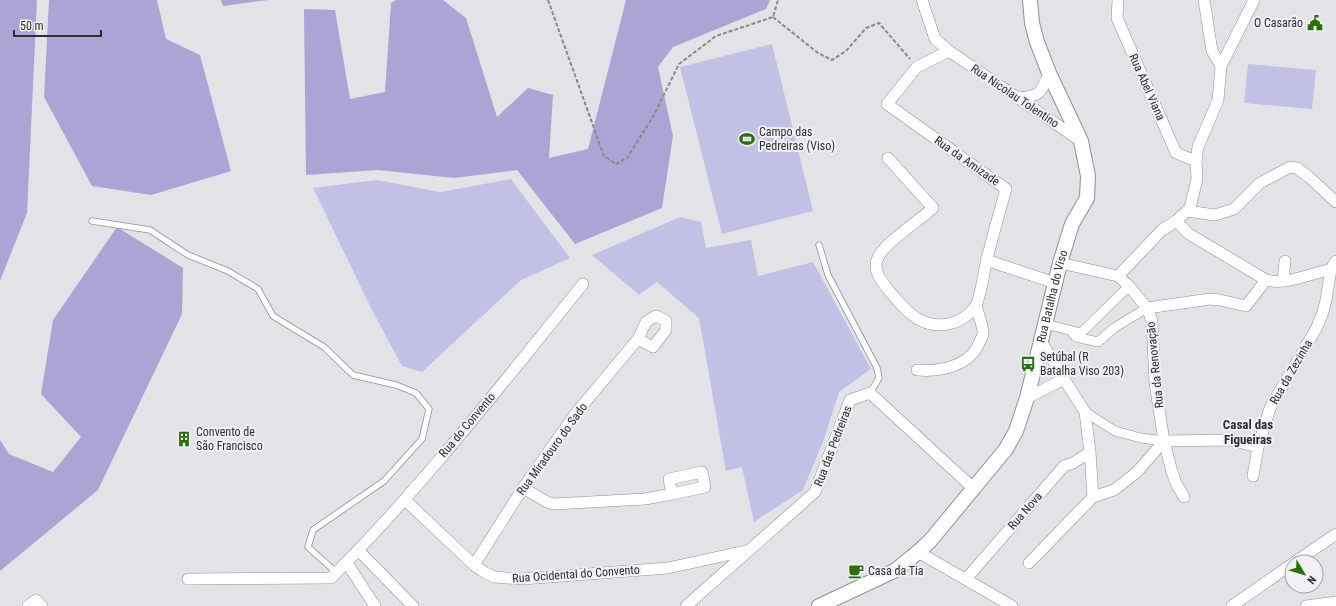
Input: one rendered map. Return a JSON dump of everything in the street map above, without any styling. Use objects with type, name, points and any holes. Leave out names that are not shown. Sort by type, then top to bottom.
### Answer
[{"type":"street","name":"Rua Nicolau Tolentino","points":[[922,0],[935,39],[949,51],[1081,141]]},
{"type":"street","name":"Rua Batalha do Viso","points":[[823,605],[896,570],[918,552],[930,541],[1006,448],[1016,431],[1027,398],[1060,263],[1072,224],[1086,198],[1088,176],[1081,141],[1049,73],[1037,42],[1032,23],[1030,0]]},
{"type":"street","name":"Rua Abel Viana","points":[[1118,0],[1117,18],[1176,153],[1196,161]]},
{"type":"street","points":[[1204,0],[1212,51],[1221,66]]},
{"type":"street","points":[[1118,276],[1162,230],[1176,221],[1190,208],[1197,178],[1196,161],[1198,147],[1218,100],[1221,66],[1254,0]]},
{"type":"street","points":[[917,67],[949,51]]},
{"type":"street","name":"Rua da Amizade","points":[[917,67],[887,104],[1006,189],[986,260]]},
{"type":"street","points":[[1018,98],[1034,96],[1042,89],[1049,73]]},
{"type":"street","points":[[888,158],[932,208],[922,218],[887,245],[877,259],[876,270],[882,281],[900,304],[917,319],[932,324],[954,324],[966,317],[976,306]]},
{"type":"street","points":[[1187,211],[1215,215],[1234,209],[1260,183],[1290,167],[1297,168],[1336,202]]},
{"type":"street","points":[[1176,221],[1189,234],[1266,280],[1272,282],[1283,281],[1334,266]]},
{"type":"street","points":[[917,370],[930,371],[949,368],[964,361],[978,348],[983,333],[976,306],[986,260],[1055,283]]},
{"type":"street","points":[[1283,281],[1285,261]]},
{"type":"street","name":"Rua da Renovação","points":[[1060,263],[1118,276],[1129,286],[1147,308],[1152,321],[1155,383],[1164,441],[1174,478],[1184,497]]},
{"type":"street","name":"Rua da Zezinha","points":[[1253,476],[1258,447],[1270,408],[1317,327],[1323,312],[1334,266]]},
{"type":"street","points":[[1068,330],[1076,337],[1098,342],[1114,328],[1147,308],[1210,299],[1246,306],[1266,280]]},
{"type":"street","name":"Rua do Convento","points":[[188,579],[331,578],[359,551],[405,500],[583,284]]},
{"type":"street","points":[[1045,324],[1081,333],[1129,286]]},
{"type":"street","name":"Rua Miradouro do Sado","points":[[474,565],[524,488],[576,413],[638,339]]},
{"type":"street","points":[[1041,341],[1085,412],[1115,431],[1141,438],[1164,441],[1230,440],[1258,447]]},
{"type":"street","points":[[1027,398],[1064,379]]},
{"type":"street","points":[[870,393],[973,488]]},
{"type":"street","name":"Rua das Pedreiras","points":[[686,606],[815,492],[850,400],[870,393]]},
{"type":"street","points":[[1085,412],[1090,452],[1093,497]]},
{"type":"street","points":[[1029,563],[1093,497],[1114,490],[1137,472],[1164,441]]},
{"type":"street","name":"Rua Nova","points":[[966,580],[1064,466],[1073,463],[1090,452]]},
{"type":"street","points":[[524,488],[553,504],[645,499],[672,494]]},
{"type":"street","name":"Rua Ocidental do Convento","points":[[405,500],[474,565],[494,577],[522,578],[668,568],[751,550]]},
{"type":"street","points":[[1307,554],[1336,534]]},
{"type":"street","points":[[359,551],[413,606]]},
{"type":"street","points":[[918,552],[1012,606]]},
{"type":"street","points":[[347,563],[375,606]]},
{"type":"street","points":[[1232,606],[1284,570]]},
{"type":"street","points":[[28,606],[36,600],[42,606]]},
{"type":"street","points":[[1306,606],[1336,602]]},
{"type":"lane","points":[[92,221],[150,230],[188,255],[228,271],[258,289],[273,316],[324,347],[353,375],[396,385],[416,393],[429,408],[422,439],[384,481],[313,530],[308,547],[337,573]]},
{"type":"lane","points":[[819,245],[828,275],[877,368],[879,378],[870,393]]},
{"type":"path","points":[[548,0],[604,156],[616,164],[627,158],[654,115],[679,64],[716,36],[773,17]]},
{"type":"path","points":[[773,17],[778,0]]},
{"type":"path","points":[[773,17],[818,53],[832,60],[846,51],[866,28],[879,23],[917,67]]},
{"type":"shaded area","points":[[0,0],[37,0],[27,213],[0,281]]},
{"type":"shaded area","points":[[49,0],[157,0],[166,39],[200,55],[231,171],[151,195],[92,186],[44,97]]},
{"type":"shaded area","points":[[221,0],[268,0],[223,6]]},
{"type":"shaded area","points":[[396,0],[443,0],[466,18],[497,117],[528,88],[553,95],[549,158],[588,149],[626,0],[770,0],[766,9],[673,47],[658,67],[673,136],[662,208],[575,244],[517,170],[454,178],[378,170],[306,175],[304,9],[335,10],[350,99],[385,92],[391,3]]},
{"type":"shaded area","name":"Campo das Pedreiras (Viso)","points":[[772,44],[813,211],[722,234],[680,67]]},
{"type":"shaded area","points":[[1248,64],[1316,70],[1312,109],[1244,103]]},
{"type":"shaded area","points":[[511,179],[570,258],[521,280],[422,372],[402,366],[372,310],[313,188],[377,180],[440,192]]},
{"type":"shaded area","points":[[680,217],[701,222],[706,248],[751,240],[758,276],[813,262],[871,369],[839,392],[824,439],[803,490],[754,522],[742,467],[726,471],[699,318],[657,282],[639,295],[592,255]]},
{"type":"shaded area","points":[[117,227],[183,268],[182,314],[98,490],[0,571],[0,440],[9,454],[53,472],[81,437],[41,394],[53,320]]},
{"type":"place","name":"O Casarão","points":[[1315,23]]},
{"type":"place","name":"Campo das Pedreiras (Viso)","points":[[747,139]]},
{"type":"place","name":"Setúbal (R Batalha Viso 203)","points":[[1028,364]]},
{"type":"place","name":"Convento de São Francisco","points":[[184,439]]},
{"type":"place","name":"Casa da Tia","points":[[856,571]]},
{"type":"district","name":"Casal das Figueiras","points":[[1248,432]]}]
